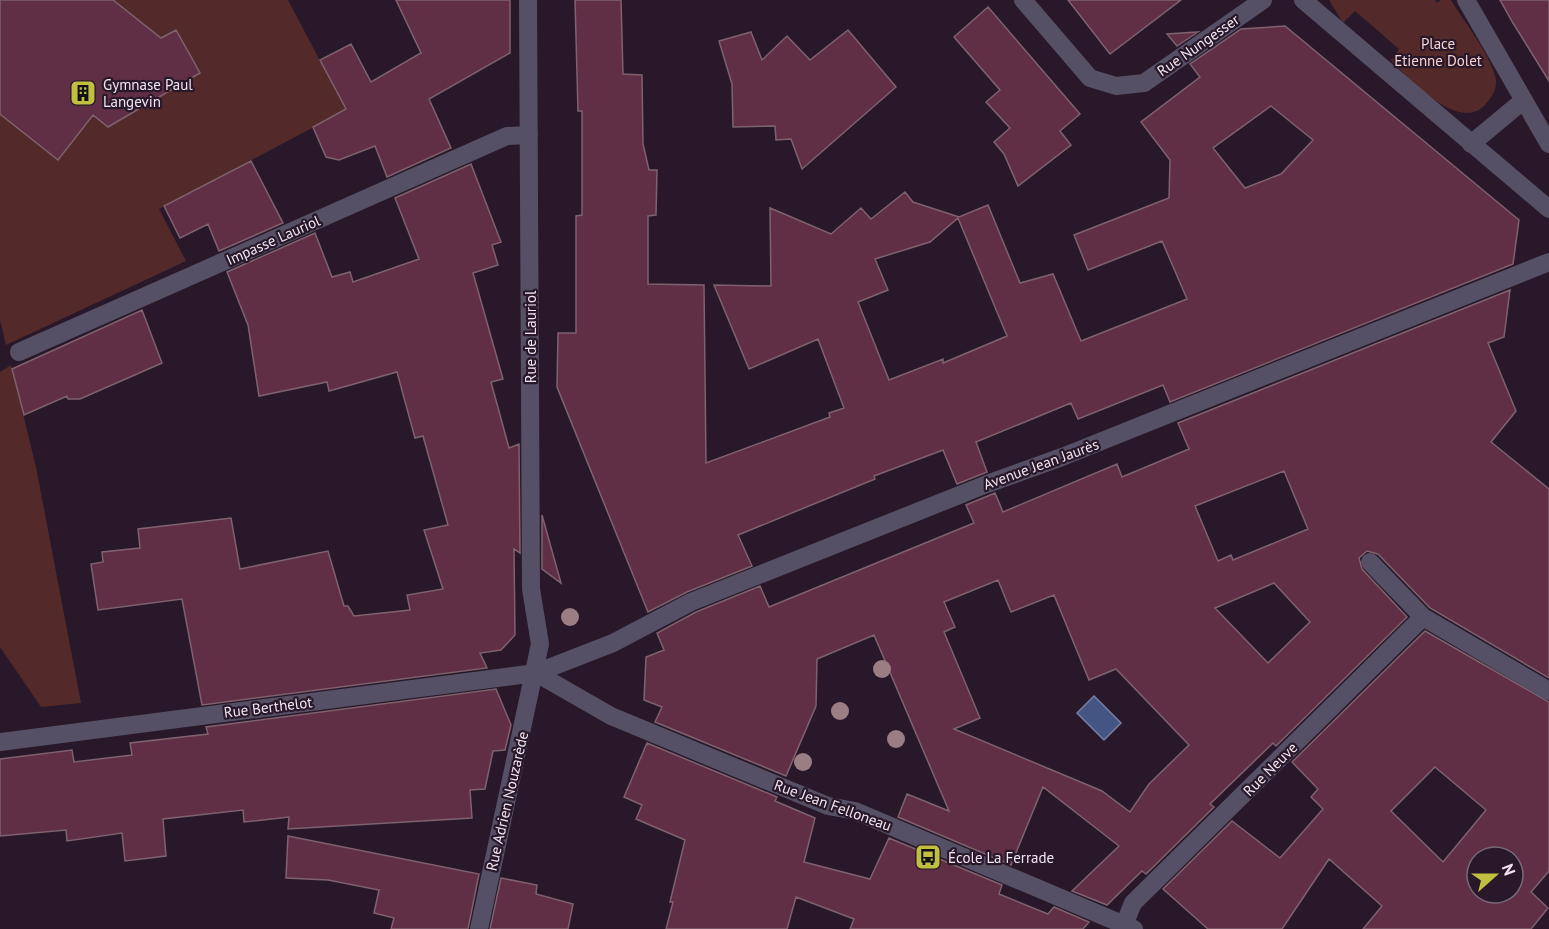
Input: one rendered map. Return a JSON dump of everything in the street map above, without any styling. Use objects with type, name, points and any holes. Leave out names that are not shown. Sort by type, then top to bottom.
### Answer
[{"type":"street","name":"Rue de Lauriol","points":[[528,0],[531,589],[540,644],[536,673]]},
{"type":"street","name":"Rue Nungesser","points":[[1023,0],[1090,78],[1116,86],[1144,83],[1263,0]]},
{"type":"street","points":[[1303,0],[1549,209]]},
{"type":"street","points":[[1466,0],[1549,144]]},
{"type":"street","points":[[1471,144],[1524,100]]},
{"type":"street","name":"Impasse Lauriol","points":[[19,352],[507,136],[529,135]]},
{"type":"street","name":"Avenue Jean Jaurès","points":[[536,673],[613,643],[691,602],[987,484],[1062,457],[1549,262]]},
{"type":"street","points":[[1370,562],[1423,617],[1549,692]]},
{"type":"street","name":"Rue Neuve","points":[[1129,927],[1133,903],[1423,617]]},
{"type":"street","name":"Rue Berthelot","points":[[0,742],[536,673]]},
{"type":"street","name":"Rue Jean Felloneau","points":[[536,673],[611,716],[828,806],[855,811],[1129,927]]},
{"type":"street","name":"Rue Adrien Nouzarède","points":[[479,929],[536,673]]},
{"type":"green space","points":[[0,0],[288,0],[346,110],[159,209],[186,261],[6,345],[0,320]]},
{"type":"green space","name":"Place Etienne Dolet","points":[[1329,0],[1435,0],[1437,3],[1441,0],[1451,0],[1489,60],[1496,80],[1495,90],[1485,105],[1474,112],[1462,112],[1448,108],[1422,90],[1391,61],[1399,49],[1355,11],[1343,23]]},
{"type":"green space","points":[[11,365],[36,467],[81,703],[41,707],[0,647],[0,372]]},
{"type":"water","points":[[1094,696],[1121,723],[1104,740],[1077,713]]},
{"type":"building","name":"Gymnase Paul Langevin","points":[[0,0],[113,0],[161,38],[176,30],[200,73],[108,127],[93,115],[58,160],[0,114]]},
{"type":"building","points":[[396,0],[510,0],[510,53],[429,99],[451,148],[387,177],[375,146],[339,160],[326,157],[313,127],[346,109],[320,60],[351,44],[371,82],[421,53]]},
{"type":"building","points":[[575,0],[621,0],[623,74],[642,75],[643,144],[649,170],[657,170],[656,215],[648,216],[648,284],[704,285],[706,463],[830,417],[829,413],[844,408],[818,339],[749,369],[714,285],[771,286],[770,208],[831,234],[861,208],[871,219],[905,192],[913,202],[959,217],[988,205],[1020,283],[1053,274],[1081,341],[1187,299],[1162,241],[1088,270],[1074,235],[1169,198],[1170,160],[1141,122],[1200,77],[1190,64],[1241,29],[1285,26],[1519,220],[1513,264],[1170,402],[1163,385],[1078,419],[1071,403],[976,442],[987,472],[957,484],[943,450],[874,476],[875,479],[738,535],[752,566],[687,592],[648,612],[557,387],[558,333],[576,333],[576,216],[582,215],[582,111],[578,111]],"holes":[[[1271,106],[1313,140],[1281,174],[1245,188],[1213,148]],[[958,218],[1007,336],[943,363],[943,359],[889,380],[858,302],[888,290],[875,259],[930,242]]]},
{"type":"building","points":[[1068,0],[1181,0],[1110,54]]},
{"type":"building","points":[[1500,0],[1549,0],[1549,81],[1513,23]]},
{"type":"building","points":[[988,7],[1080,114],[1060,131],[1071,145],[1018,186],[1004,154],[994,142],[1010,128],[986,102],[1000,90],[954,37]]},
{"type":"building","points":[[848,30],[896,87],[802,169],[791,139],[776,140],[775,126],[733,127],[732,84],[719,41],[751,32],[762,60],[787,36],[810,60]]},
{"type":"building","points":[[1198,32],[1177,46],[1167,34]]},
{"type":"building","points":[[251,161],[283,223],[219,251],[208,224],[180,238],[164,206]]},
{"type":"building","points":[[471,164],[501,242],[492,245],[498,265],[473,273],[503,379],[491,382],[509,448],[519,444],[520,553],[514,549],[515,635],[501,650],[480,653],[487,668],[202,705],[182,599],[98,610],[91,564],[103,562],[102,552],[140,548],[138,529],[231,518],[240,569],[328,551],[344,606],[348,606],[354,616],[410,610],[407,595],[443,589],[424,530],[448,525],[423,436],[415,438],[397,372],[329,391],[327,382],[259,396],[248,325],[227,272],[315,233],[332,277],[350,272],[353,282],[419,259],[395,198]]},
{"type":"building","points":[[1510,290],[1504,337],[1488,343],[1516,411],[1491,442],[1549,489],[1549,678],[1430,608],[1378,554],[1367,551],[1359,558],[1362,569],[1407,617],[1276,746],[1273,743],[1210,804],[1214,807],[1146,874],[1142,871],[1107,905],[1072,891],[1119,846],[1043,787],[1011,865],[898,817],[907,794],[949,811],[874,635],[817,659],[816,706],[786,776],[655,722],[662,707],[644,700],[646,657],[664,650],[657,633],[696,612],[760,586],[769,607],[974,523],[966,505],[995,493],[1003,512],[1117,464],[1122,477],[1189,449],[1178,423]],"holes":[[[1284,471],[1308,529],[1233,560],[1231,555],[1218,561],[1195,506]],[[998,580],[1011,612],[1054,595],[1089,680],[1116,669],[1189,745],[1149,784],[1130,812],[1102,791],[954,729],[980,718],[944,632],[955,627],[944,602]],[[1274,583],[1310,622],[1268,663],[1215,608]]]},
{"type":"building","points":[[142,310],[162,363],[80,399],[68,399],[67,396],[24,415],[12,369]]},
{"type":"building","points":[[542,515],[561,583],[542,569]]},
{"type":"building","points":[[1425,631],[1549,702],[1549,871],[1531,892],[1548,908],[1531,929],[1363,929],[1382,906],[1329,859],[1282,929],[1208,929],[1163,889],[1232,821],[1280,858],[1323,809],[1311,797],[1318,789],[1292,762]],"holes":[[[1435,767],[1486,810],[1443,862],[1391,811]]]},
{"type":"building","points":[[496,689],[511,725],[505,750],[493,751],[485,789],[470,790],[472,818],[288,829],[289,817],[244,822],[243,810],[163,819],[166,856],[125,861],[122,833],[67,841],[66,830],[0,836],[0,759],[72,750],[74,762],[132,755],[130,743],[208,734],[206,727]]},
{"type":"building","points":[[647,743],[777,797],[775,801],[815,818],[804,862],[870,879],[889,838],[1002,885],[999,894],[1048,914],[1054,907],[1089,922],[1083,929],[850,929],[854,919],[796,897],[787,929],[666,929],[685,840],[636,819],[642,805],[624,797]]},
{"type":"building","points":[[288,836],[479,874],[468,929],[391,929],[394,918],[374,913],[379,890],[328,880],[286,878]]},
{"type":"building","points":[[501,878],[537,885],[536,894],[573,904],[568,929],[490,929]]},
{"type":"place","name":"Gymnase Paul Langevin","points":[[83,93]]},
{"type":"place","name":"École La Ferrade","points":[[928,857]]}]
